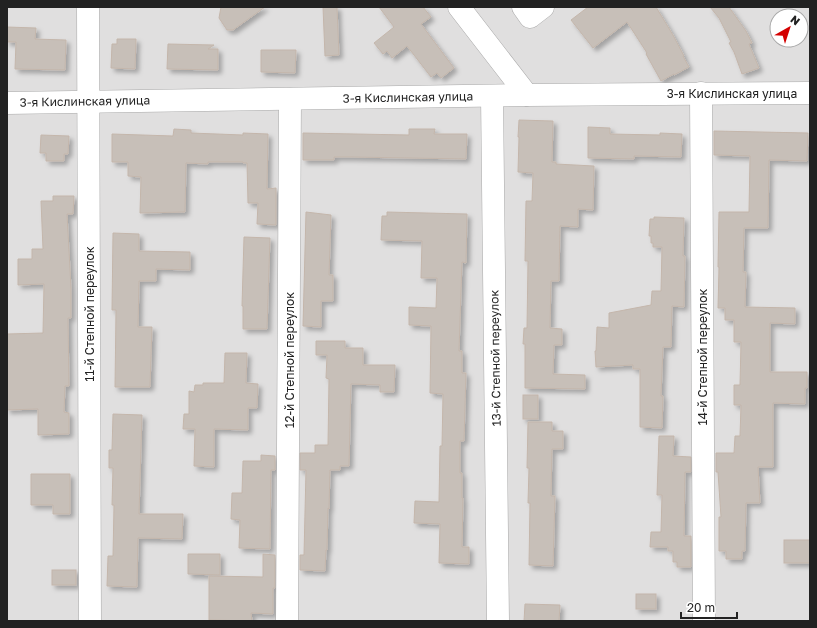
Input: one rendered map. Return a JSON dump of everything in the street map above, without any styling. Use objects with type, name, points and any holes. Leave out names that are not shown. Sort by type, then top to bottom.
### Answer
[{"type":"street","name":"11-й Степной переулок","points":[[88,7],[90,621]]},
{"type":"street","points":[[459,7],[528,95]]},
{"type":"street","points":[[523,7],[530,17],[543,7]]},
{"type":"street","name":"3-я Кислинская улица","points":[[7,102],[700,93],[810,93]]},
{"type":"street","name":"14-й Степной переулок","points":[[700,93],[704,621]]},
{"type":"street","name":"13-й Степной переулок","points":[[492,96],[498,621]]},
{"type":"street","name":"12-й Степной переулок","points":[[287,621],[290,99]]},
{"type":"shaded area","points":[[7,7],[810,7],[810,621],[7,621]]},
{"type":"building","points":[[221,7],[265,7],[233,30],[227,30],[219,18]]},
{"type":"building","points":[[323,7],[337,7],[339,55],[325,56]]},
{"type":"building","points":[[379,7],[423,7],[431,17],[421,24],[454,68],[441,78],[437,73],[431,77],[407,46],[392,58],[387,51],[383,54],[374,43],[394,27]]},
{"type":"building","points":[[588,7],[656,7],[673,35],[689,67],[661,81],[646,54],[647,53],[627,22],[593,48],[571,20]]},
{"type":"building","points":[[710,7],[729,7],[746,31],[752,43],[749,44],[759,68],[742,74],[729,43],[731,42],[719,18]]},
{"type":"building","points":[[7,27],[36,28],[35,39],[66,40],[65,70],[15,69],[16,42],[7,42]]},
{"type":"building","points":[[117,39],[136,39],[135,69],[111,68],[112,44],[117,44]]},
{"type":"building","points":[[168,44],[214,45],[208,49],[218,49],[218,70],[167,69]]},
{"type":"building","points":[[261,50],[296,50],[295,73],[261,72]]},
{"type":"building","points":[[519,120],[553,121],[552,162],[556,162],[556,164],[594,166],[593,210],[578,209],[578,227],[560,226],[559,281],[551,281],[550,328],[562,329],[562,345],[554,345],[553,374],[585,375],[585,389],[525,388],[525,344],[523,344],[524,328],[527,328],[528,261],[525,261],[526,201],[532,201],[533,173],[518,172]]},
{"type":"building","points":[[588,127],[610,128],[610,134],[682,134],[681,157],[634,156],[634,159],[588,158]]},
{"type":"building","points":[[174,129],[191,130],[191,133],[243,135],[243,133],[268,134],[267,189],[276,188],[276,225],[257,224],[258,203],[248,203],[247,163],[243,162],[208,162],[208,164],[186,163],[185,212],[140,213],[141,177],[128,176],[128,162],[112,162],[112,134],[173,136]]},
{"type":"building","points":[[409,129],[435,129],[434,134],[467,134],[466,159],[334,157],[334,160],[303,160],[303,133],[409,135]]},
{"type":"building","points":[[714,131],[808,133],[807,161],[769,160],[768,228],[744,228],[743,272],[746,272],[745,307],[795,308],[795,324],[770,323],[770,372],[807,372],[807,388],[805,388],[805,404],[773,403],[773,467],[758,467],[760,503],[746,503],[745,551],[742,551],[742,559],[726,559],[726,551],[719,551],[719,517],[721,517],[718,472],[716,472],[716,453],[734,453],[735,436],[740,436],[741,405],[734,405],[734,385],[740,385],[741,342],[734,342],[734,320],[725,320],[725,308],[718,308],[719,212],[749,212],[750,156],[714,155]]},
{"type":"building","points":[[41,135],[69,136],[68,154],[64,154],[64,161],[46,161],[46,153],[40,153]]},
{"type":"building","points":[[53,196],[74,196],[73,214],[67,214],[71,318],[68,318],[69,386],[65,386],[64,412],[69,413],[69,434],[38,435],[38,409],[7,410],[7,334],[43,333],[44,284],[18,285],[18,259],[32,259],[32,249],[43,249],[41,201],[53,201]]},
{"type":"building","points":[[306,212],[331,215],[329,275],[333,275],[333,301],[321,301],[321,327],[303,326]]},
{"type":"building","points":[[387,212],[467,214],[466,263],[462,262],[459,351],[462,351],[462,373],[466,373],[464,441],[460,441],[460,473],[462,473],[463,498],[462,547],[469,547],[469,564],[439,563],[440,524],[414,523],[415,501],[439,502],[443,394],[430,393],[431,326],[409,325],[409,307],[436,308],[437,278],[421,278],[422,241],[381,240],[382,216],[387,216]]},
{"type":"building","points":[[654,217],[684,218],[684,307],[672,306],[671,347],[663,347],[661,396],[663,396],[662,428],[640,427],[640,369],[633,369],[633,365],[596,367],[595,351],[597,327],[609,328],[609,313],[651,305],[652,291],[661,291],[662,247],[653,247],[653,243],[651,243],[651,236],[649,236],[650,219],[654,219]]},
{"type":"building","points":[[113,233],[139,234],[139,251],[190,252],[190,270],[156,269],[156,281],[139,281],[138,327],[152,327],[150,387],[115,387],[116,310],[112,310]]},
{"type":"building","points":[[244,237],[270,238],[267,329],[243,329],[242,306]]},
{"type":"building","points":[[316,341],[345,341],[345,348],[363,348],[363,365],[395,365],[394,392],[380,392],[380,385],[351,384],[349,466],[340,466],[340,470],[330,470],[325,571],[300,570],[300,555],[304,555],[306,470],[300,470],[300,453],[315,453],[315,445],[328,445],[329,379],[326,378],[327,355],[316,355]]},
{"type":"building","points":[[225,353],[247,353],[246,383],[258,384],[257,408],[248,408],[248,430],[214,429],[214,467],[194,466],[195,429],[183,429],[184,414],[189,414],[189,391],[194,392],[195,385],[203,385],[203,383],[224,383]]},
{"type":"building","points":[[523,395],[538,395],[538,419],[523,419]]},
{"type":"building","points":[[113,414],[142,415],[139,514],[183,514],[182,539],[138,538],[137,587],[107,586],[108,556],[113,556],[113,468],[109,468],[109,450],[112,450]]},
{"type":"building","points":[[528,422],[552,422],[552,431],[563,431],[563,449],[552,449],[551,496],[555,496],[553,566],[529,565],[530,503],[528,503],[529,468],[527,468]]},
{"type":"building","points":[[659,436],[674,436],[673,456],[691,457],[691,472],[685,472],[684,536],[691,536],[691,567],[677,567],[677,562],[673,562],[673,551],[668,551],[668,547],[650,547],[651,532],[661,532],[662,495],[657,495]]},
{"type":"building","points":[[261,455],[275,456],[275,470],[271,470],[270,549],[239,548],[240,520],[231,519],[232,493],[242,493],[243,461],[261,461]]},
{"type":"building","points":[[31,474],[70,474],[70,514],[53,514],[53,505],[31,505]]},
{"type":"building","points":[[784,540],[810,540],[810,563],[784,563]]},
{"type":"building","points":[[188,554],[220,554],[220,575],[188,574]]},
{"type":"building","points":[[263,554],[275,555],[273,614],[251,613],[252,621],[209,620],[209,576],[263,577]]},
{"type":"building","points":[[52,570],[76,570],[76,585],[52,585]]},
{"type":"building","points":[[636,594],[656,594],[656,609],[636,609]]},
{"type":"building","points":[[525,604],[560,605],[559,621],[524,621]]}]
